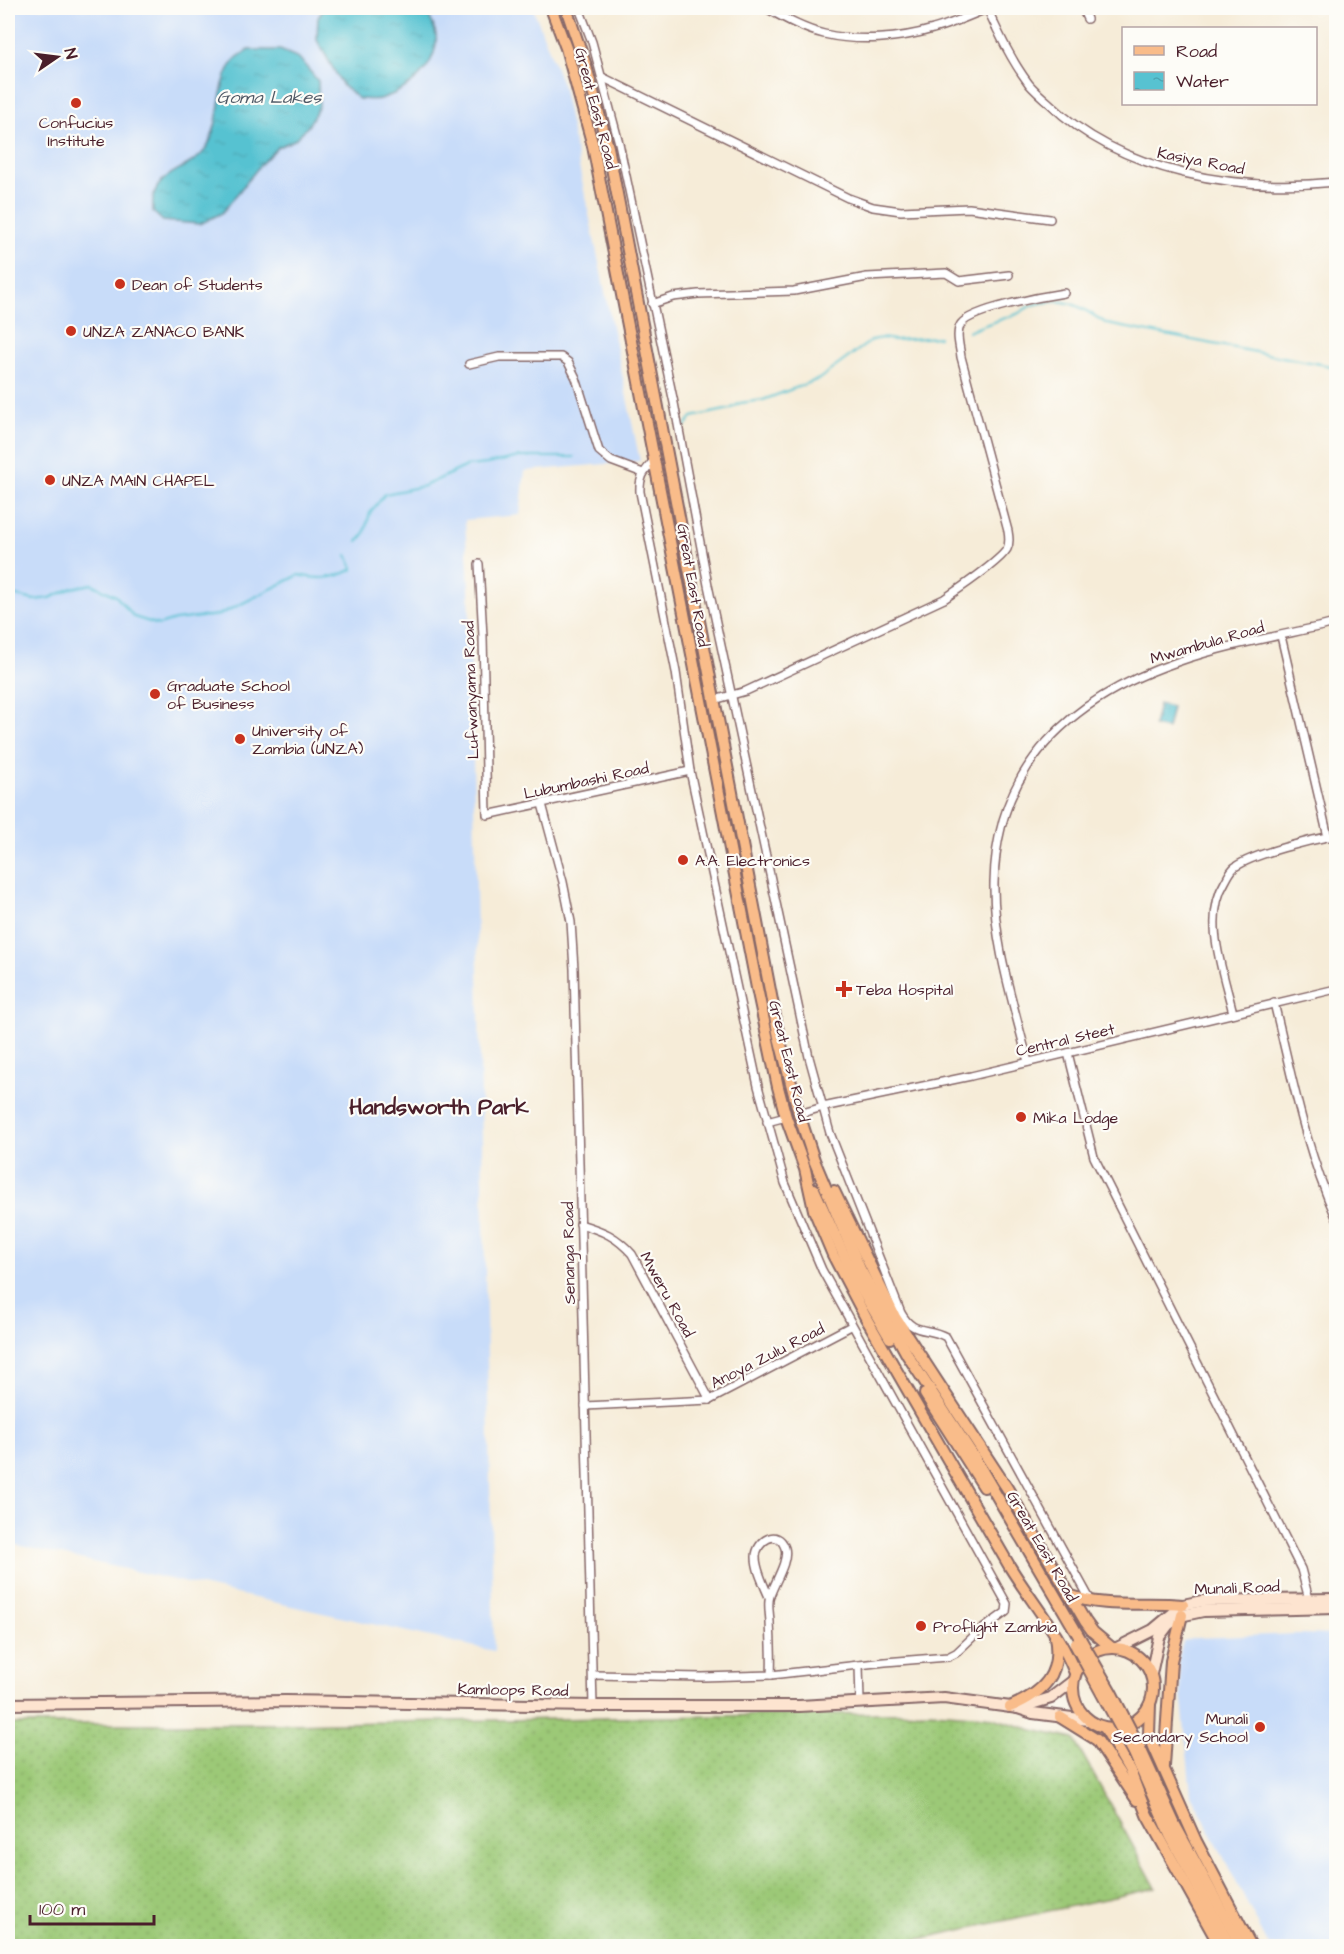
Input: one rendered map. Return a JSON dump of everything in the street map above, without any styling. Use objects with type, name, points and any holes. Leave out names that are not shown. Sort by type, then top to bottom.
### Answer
[{"type":"main road","name":"Great East Road","points":[[551,8],[578,88],[593,146],[757,988],[786,1117],[805,1169],[852,1273],[904,1361],[1111,1692],[1170,1835],[1230,1947]]},
{"type":"main road","name":"Great East Road","points":[[566,8],[586,66],[608,147],[779,1036],[799,1114],[860,1269],[908,1356],[974,1457],[1078,1642]]},
{"type":"main road","name":"Great East Road","points":[[817,1164],[839,1199],[895,1317],[1007,1488],[1093,1632],[1114,1648]]},
{"type":"main road","name":"Great East Road","points":[[805,1169],[814,1210],[833,1255],[866,1318],[1026,1594],[1065,1649],[1074,1677]]},
{"type":"main road","points":[[1070,1595],[1091,1601],[1184,1608],[1171,1661],[1164,1770]]},
{"type":"main road","name":"Munali Road","points":[[1114,1648],[1153,1630],[1184,1608],[1203,1611],[1310,1604],[1336,1599]]},
{"type":"main road","name":"Munali Road","points":[[1310,1604],[1336,1608]]},
{"type":"main road","name":"Munali Road","points":[[1151,1674],[1159,1637],[1184,1608]]},
{"type":"main road","points":[[1014,1707],[1038,1692],[1053,1672],[1057,1648],[1049,1625]]},
{"type":"main road","points":[[1150,1704],[1139,1719],[1123,1726],[1105,1728],[1081,1714],[1073,1698],[1074,1677],[1080,1665],[1094,1652],[1114,1648],[1134,1654],[1141,1659],[1151,1674],[1154,1684],[1150,1704],[1149,1734],[1196,1841],[1251,1947]]},
{"type":"main road","name":"Kamloops Road","points":[[1014,1707],[1051,1698],[1074,1677]]},
{"type":"main road","name":"Kamloops Road","points":[[8,1704],[286,1701],[593,1706],[799,1706],[944,1698],[1088,1720]]},
{"type":"main road","points":[[1060,1717],[1097,1740],[1146,1815],[1220,1947]]},
{"type":"main road","points":[[1105,1728],[1130,1771],[1146,1815]]},
{"type":"main road","name":"Great East Road","points":[[1136,1750],[1240,1947]]},
{"type":"street","points":[[579,8],[592,42],[619,143],[674,403],[731,696],[807,1045],[830,1133],[906,1322],[913,1328],[939,1333],[946,1337],[1091,1601]]},
{"type":"street","points":[[766,8],[794,23],[825,34],[860,38],[898,36],[934,29],[988,8]]},
{"type":"street","name":"Kasiya Road","points":[[988,8],[1009,53],[1030,85],[1059,114],[1087,135],[1124,154],[1166,169],[1249,183],[1287,185],[1336,182]]},
{"type":"street","points":[[1082,8],[1087,19]]},
{"type":"street","points":[[602,77],[849,198],[873,207],[901,211],[969,208],[1050,219]]},
{"type":"street","points":[[652,304],[673,297],[698,294],[794,291],[867,277],[946,273],[959,281],[1009,274]]},
{"type":"street","points":[[714,700],[731,696],[944,599],[966,585],[1001,556],[1007,549],[1008,531],[961,357],[958,331],[960,325],[968,318],[1026,300],[1064,293]]},
{"type":"street","points":[[469,364],[499,357],[561,357],[568,362],[576,378],[599,451],[611,461],[643,473]]},
{"type":"street","points":[[593,1675],[702,1677],[771,1675],[948,1657],[1006,1612],[1007,1604],[915,1436],[851,1326],[804,1231],[785,1183],[767,1122],[690,771],[676,672],[640,492],[643,473],[655,459]]},
{"type":"street","name":"Lufwanyama Road","points":[[479,564],[487,815]]},
{"type":"street","name":"Mwambula Road","points":[[1028,1062],[997,925],[994,883],[1006,809],[1021,776],[1039,749],[1092,702],[1145,674],[1179,661],[1336,623]]},
{"type":"street","points":[[1233,1013],[1216,940],[1214,915],[1220,890],[1233,869],[1252,857],[1332,836],[1281,636]]},
{"type":"street","name":"Lubumbashi Road","points":[[487,815],[690,771]]},
{"type":"street","name":"Senanga Road","points":[[542,804],[571,922],[574,969],[593,1706]]},
{"type":"street","name":"Central Steet","points":[[799,1114],[1336,989]]},
{"type":"street","points":[[1274,1003],[1308,1144],[1336,1217]]},
{"type":"street","points":[[1068,1053],[1094,1157],[1301,1569],[1310,1604]]},
{"type":"street","points":[[767,1122],[786,1117]]},
{"type":"street","name":"Mweru Road","points":[[580,1224],[607,1233],[620,1241],[632,1254],[710,1400]]},
{"type":"street","name":"Anoya Zulu Road","points":[[585,1407],[710,1400],[851,1326]]},
{"type":"street","points":[[769,1597],[777,1581],[786,1552],[783,1543],[777,1538],[769,1537],[763,1541],[756,1557],[769,1597],[771,1675]]},
{"type":"street","points":[[859,1665],[860,1702]]},
{"type":"shaded area","name":"University of Zambia (UNZA)","points":[[8,8],[533,8],[562,84],[640,461],[525,471],[520,515],[465,520],[469,589],[494,1651],[8,1543]]},
{"type":"shaded area","name":"Munali Secondary School","points":[[1297,1634],[1336,1635],[1336,1946],[1269,1946],[1191,1794],[1178,1660],[1183,1641],[1196,1638]]},
{"type":"green space","points":[[934,1712],[986,1716],[1074,1739],[1156,1888],[887,1946],[8,1946],[8,1724],[285,1724]]},
{"type":"water","name":"Goma Lakes","points":[[325,8],[424,8],[436,34],[434,53],[430,62],[418,78],[401,90],[380,99],[359,99],[343,86],[317,40],[318,17]]},
{"type":"water","name":"Goma Lakes","points":[[249,50],[280,50],[299,58],[318,81],[319,106],[308,126],[294,140],[278,147],[261,164],[222,213],[200,224],[163,221],[153,212],[154,194],[165,178],[195,159],[208,145],[228,70],[237,58]]},
{"type":"water","points":[[1159,704],[1172,707],[1167,729],[1154,726]]},
{"type":"waterway","points":[[968,332],[1017,314],[1033,305],[1055,301],[1073,304],[1107,324],[1336,367]]},
{"type":"waterway","points":[[684,427],[692,417],[730,409],[740,403],[763,400],[819,379],[872,340],[939,337]]},
{"type":"waterway","points":[[358,541],[364,534],[370,513],[385,494],[424,486],[467,466],[519,457],[574,457]]},
{"type":"waterway","points":[[8,594],[34,600],[50,598],[72,588],[92,584],[116,596],[134,617],[159,625],[175,620],[219,615],[299,575],[313,578],[339,575],[353,569],[347,555]]},
{"type":"place","name":"Confucius Institute","points":[[76,103]]},
{"type":"place","name":"Dean of Students","points":[[120,284]]},
{"type":"place","name":"UNZA ZANACO BANK","points":[[71,331]]},
{"type":"place","name":"UNZA MAIN CHAPEL","points":[[50,480]]},
{"type":"place","name":"Graduate School of Business","points":[[155,694]]},
{"type":"place","name":"University of Zambia (UNZA)","points":[[240,739]]},
{"type":"place","name":"A.A. Electronics","points":[[683,860]]},
{"type":"place","name":"Teba Hospital","points":[[844,989]]},
{"type":"place","name":"Mika Lodge","points":[[1021,1117]]},
{"type":"place","name":"Proflight Zambia","points":[[921,1626]]},
{"type":"place","name":"Munali Secondary School","points":[[1260,1727]]},
{"type":"district","name":"Handsworth Park","points":[[439,1106]]}]
